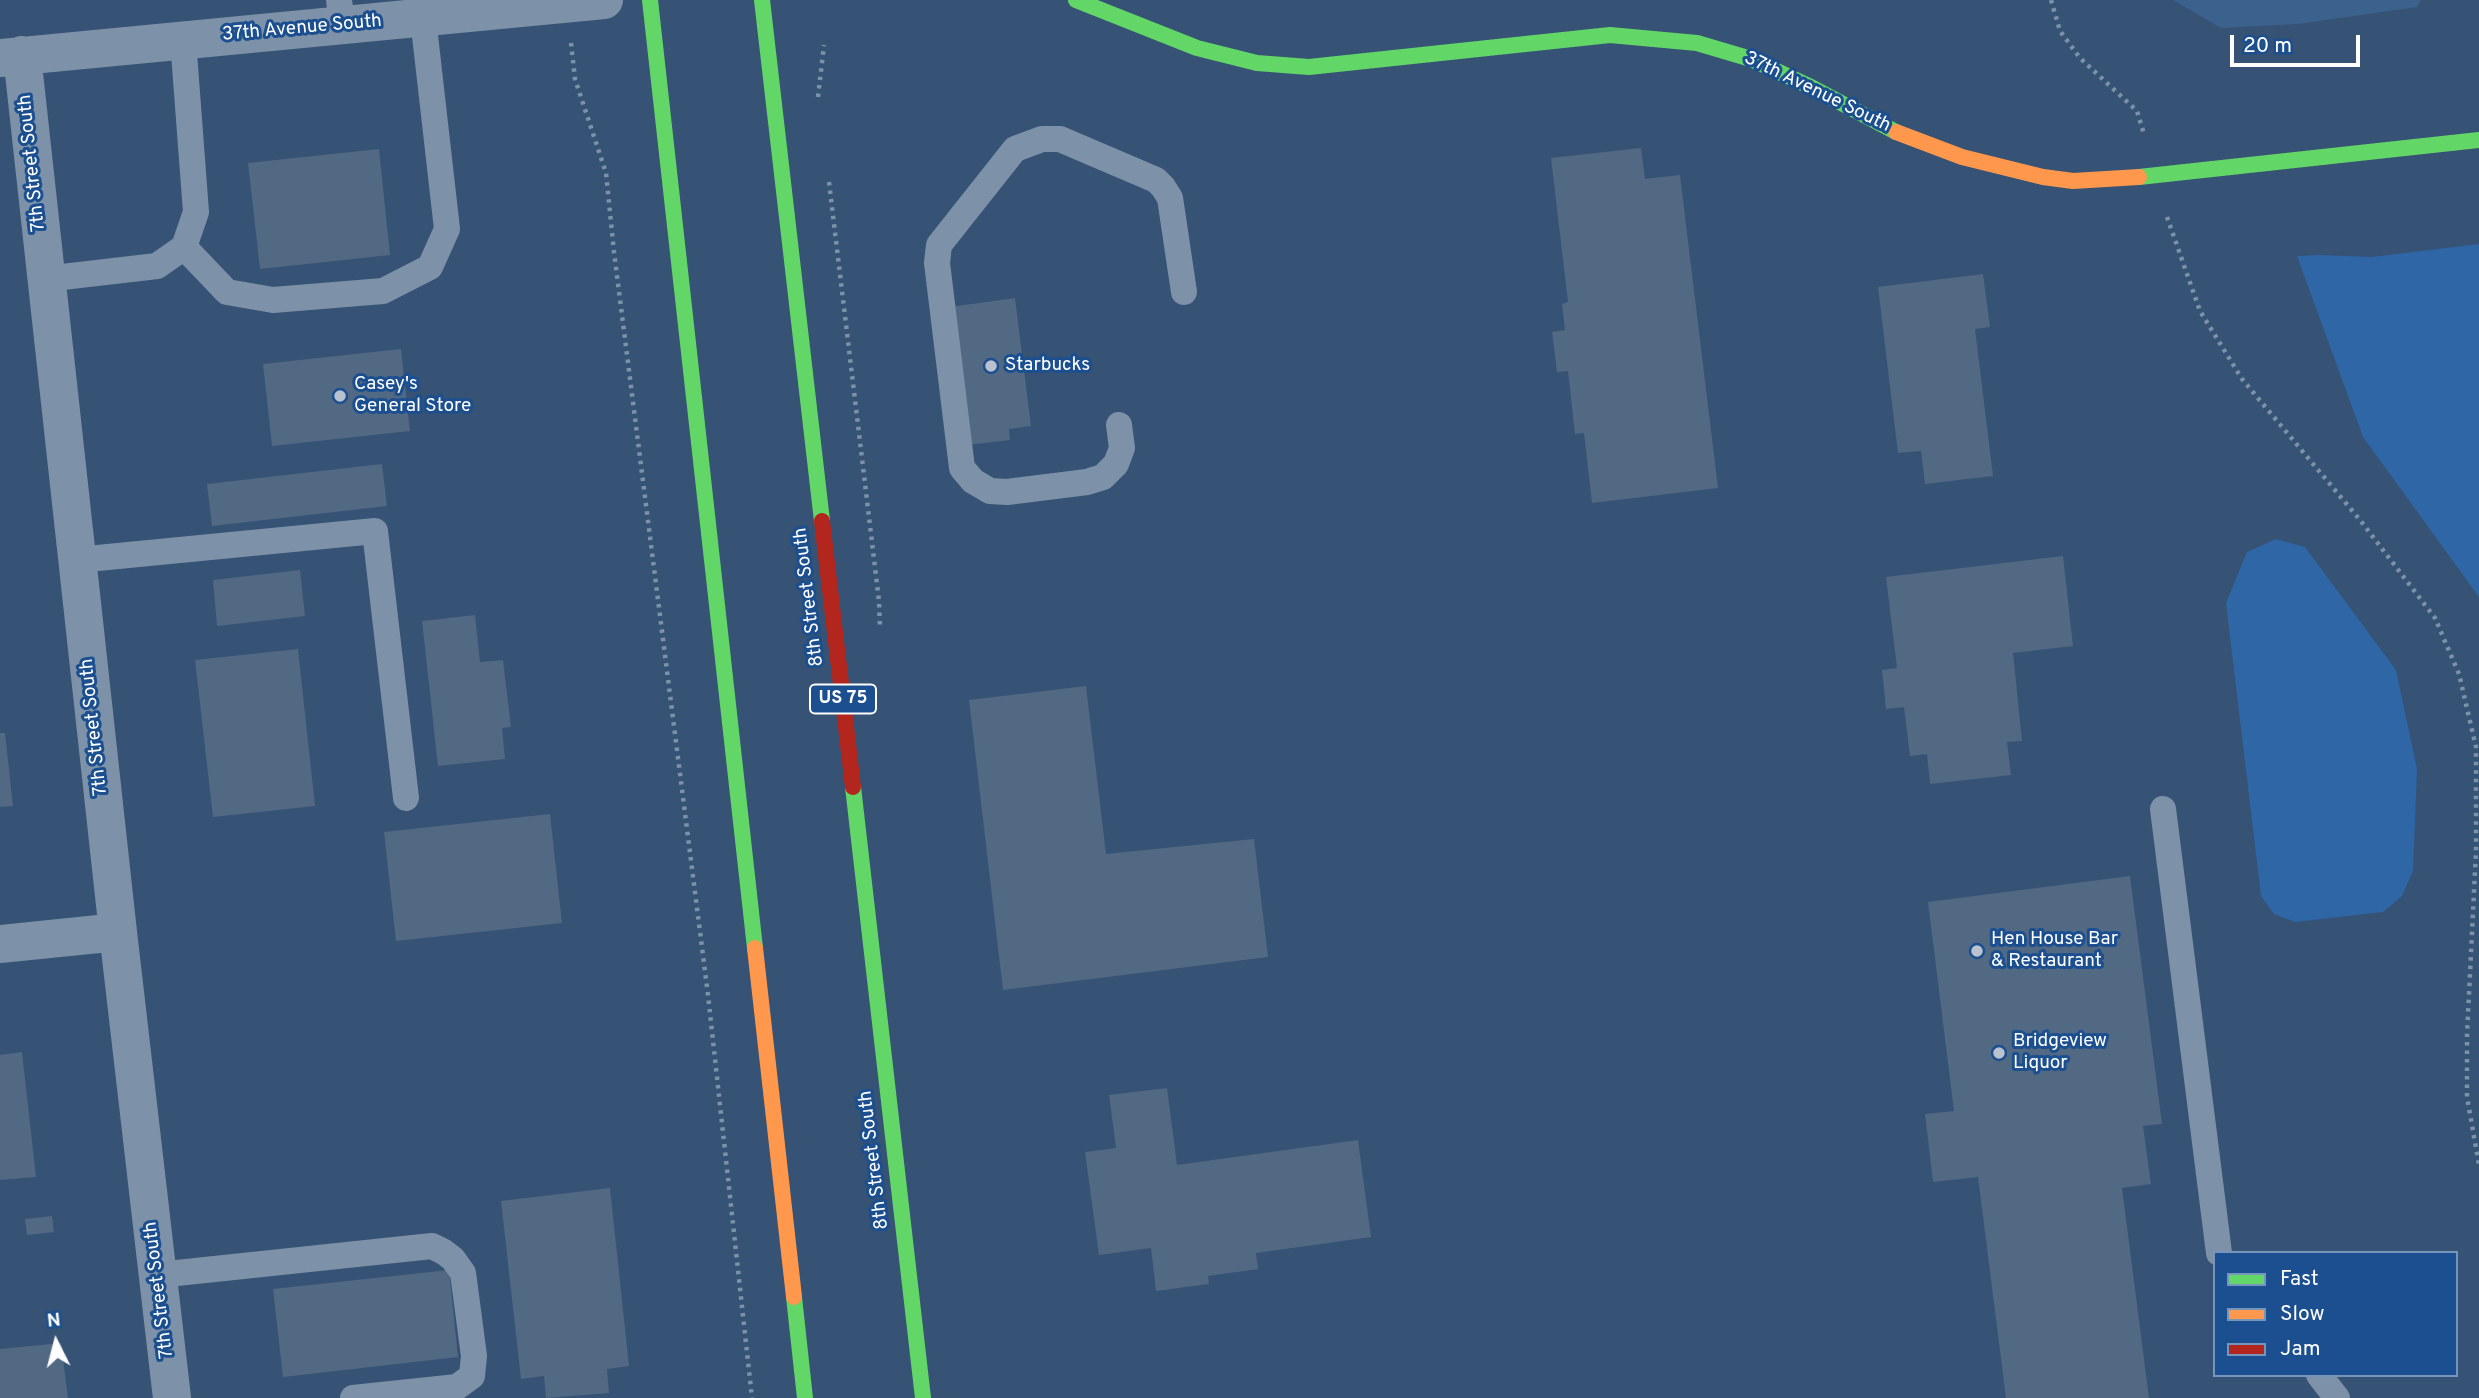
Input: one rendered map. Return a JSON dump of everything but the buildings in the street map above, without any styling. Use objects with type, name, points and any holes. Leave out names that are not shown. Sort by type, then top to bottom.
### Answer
[{"type":"main road","points":[[650,0],[805,1398]]},
{"type":"main road","name":"8th Street South","points":[[762,0],[923,1398]]},
{"type":"main road","name":"37th Avenue South","points":[[1076,0],[1197,48],[1257,63],[1309,67],[1610,35],[1697,43],[1751,59],[1811,87],[1884,127],[1962,157],[2073,181],[2156,176],[2479,140]]},
{"type":"street","name":"37th Avenue South","points":[[11,57],[183,40],[341,13],[423,18],[604,0]]},
{"type":"street","name":"7th Street South","points":[[11,57],[46,279],[172,1398]]},
{"type":"street","points":[[0,944],[118,932]]},
{"type":"lane","points":[[184,247],[227,292],[273,300],[383,291],[430,268],[447,229],[423,18]]},
{"type":"lane","points":[[46,279],[157,266],[184,247],[196,212],[183,40]]},
{"type":"lane","points":[[1119,425],[1122,448],[1116,464],[1103,477],[1087,482],[1007,492],[990,491],[973,481],[962,468],[937,263],[939,244],[1015,149],[1030,142],[1060,139],[1156,180],[1163,187],[1170,198],[1184,292]]},
{"type":"lane","points":[[76,560],[375,531],[406,798]]},
{"type":"lane","points":[[2163,809],[2220,1251]]},
{"type":"lane","points":[[158,1275],[432,1246],[444,1252],[463,1273],[474,1356],[472,1376],[457,1387],[353,1398]]},
{"type":"lane","points":[[2321,1377],[2337,1398]]},
{"type":"path","points":[[2051,0],[2060,31],[2080,58],[2137,111]]},
{"type":"path","points":[[567,4],[575,79],[606,173],[708,995],[752,1398]]},
{"type":"path","points":[[2171,230],[2200,311],[2242,379],[2360,520],[2435,618],[2459,674],[2476,747],[2476,851],[2467,1035],[2467,1097],[2479,1165]]},
{"type":"shaded area","points":[[2173,0],[2421,0],[2417,7],[2298,24],[2221,28]]},
{"type":"shaded area","points":[[2479,244],[2479,597],[2363,437],[2297,256],[2372,257]]},
{"type":"shaded area","points":[[2276,539],[2305,547],[2396,670],[2417,769],[2413,871],[2402,896],[2383,912],[2295,922],[2274,914],[2261,896],[2226,603],[2247,552]]},
{"type":"traffic: fast","points":[[650,0],[755,948]]},
{"type":"traffic: fast","points":[[762,0],[822,521]]},
{"type":"traffic: fast","points":[[1076,0],[1197,48],[1257,63],[1309,67],[1610,35],[1697,43],[1751,59],[1896,132]]},
{"type":"traffic: fast","points":[[2139,177],[2479,140]]},
{"type":"traffic: fast","points":[[853,787],[923,1398]]},
{"type":"traffic: fast","points":[[794,1297],[805,1398]]},
{"type":"traffic: slow","points":[[1896,132],[1962,157],[2043,177],[2073,181],[2139,177]]},
{"type":"traffic: slow","points":[[755,948],[794,1297]]},
{"type":"traffic: jam","points":[[822,521],[853,787]]},
{"type":"place","name":"Starbucks","points":[[991,366]]},
{"type":"place","name":"Casey's General Store","points":[[340,396]]},
{"type":"place","name":"Hen House Bar & Restaurant","points":[[1977,951]]},
{"type":"place","name":"Bridgeview Liquor","points":[[1999,1053]]}]
